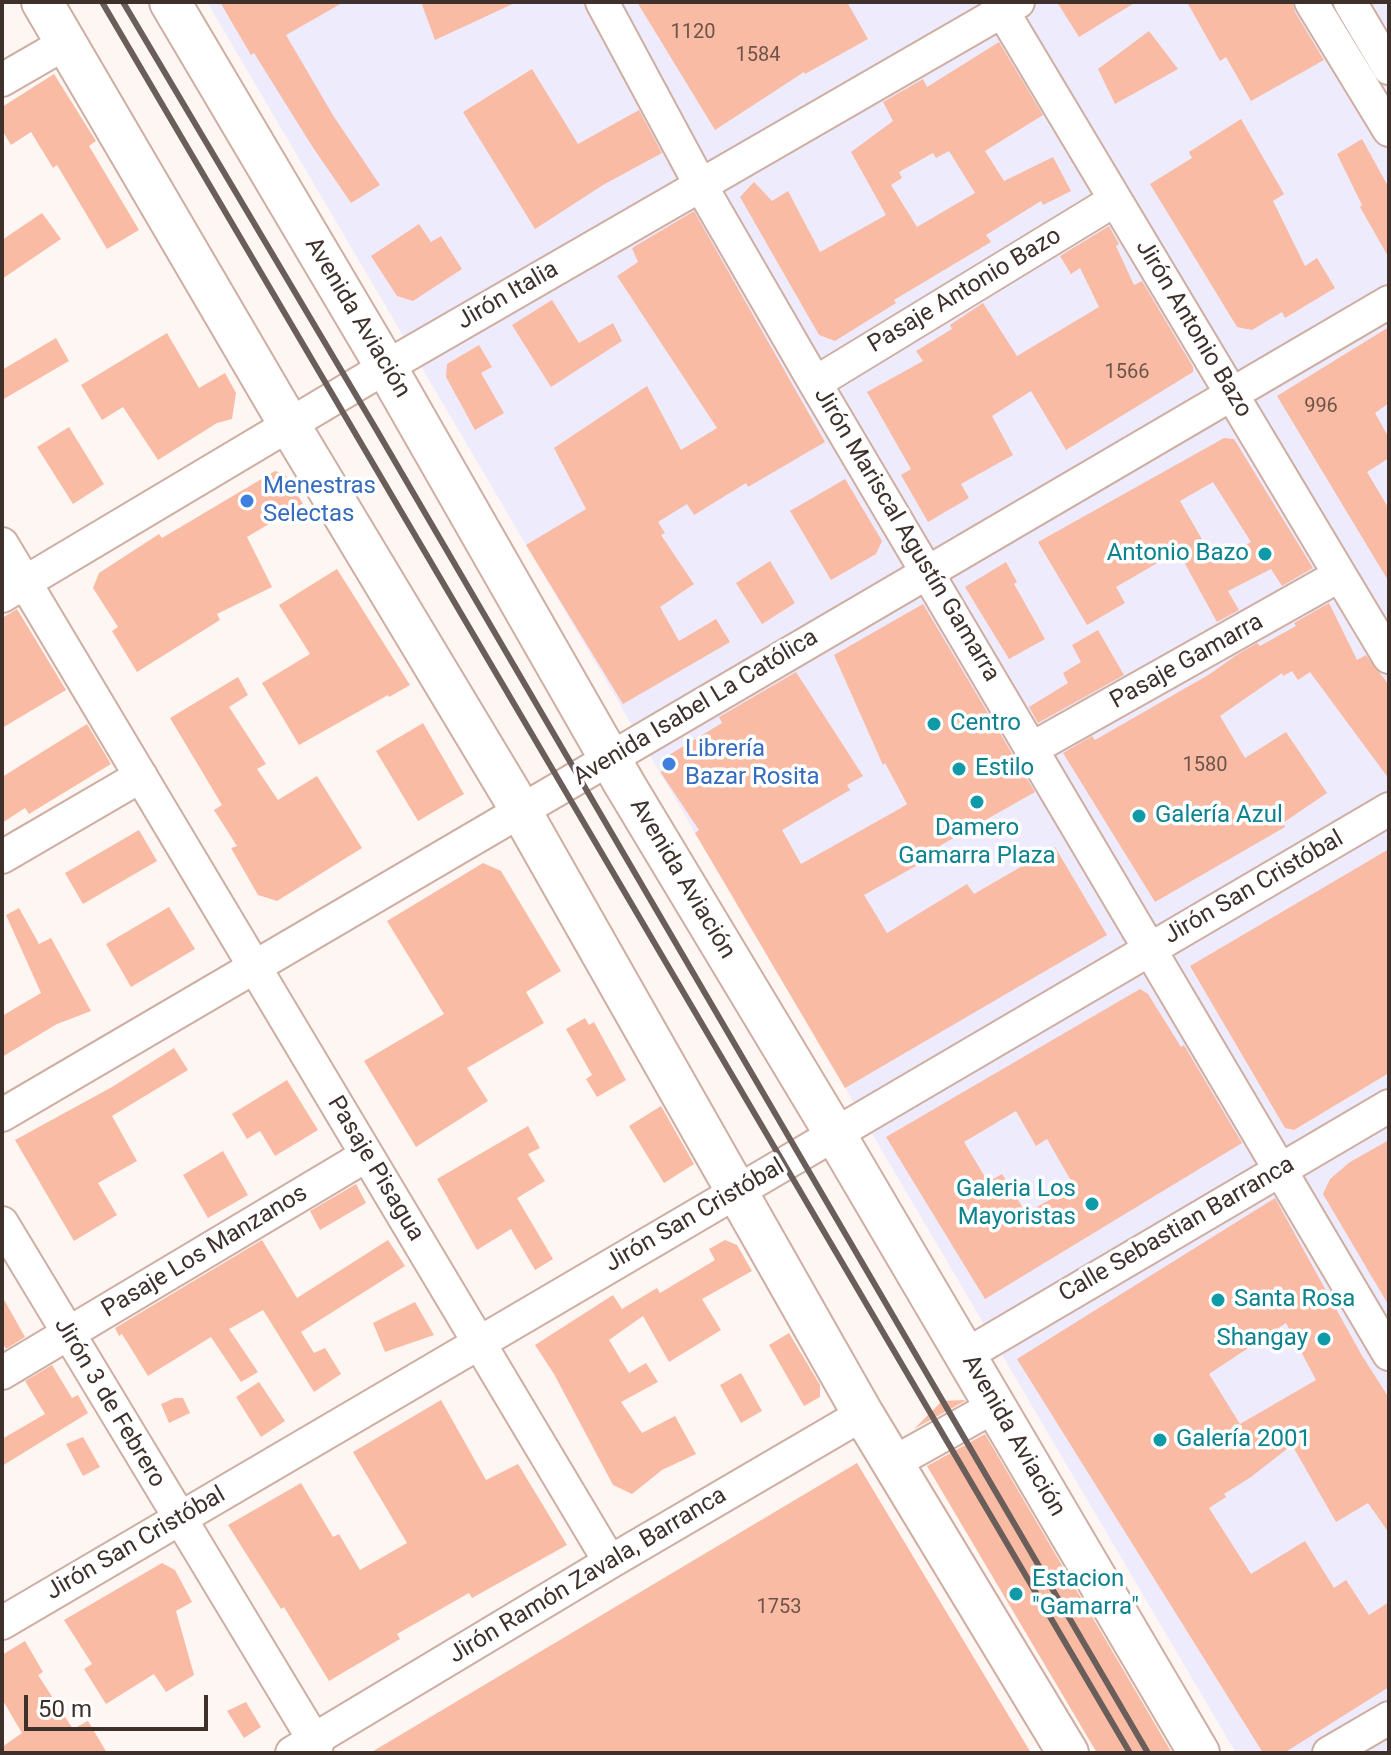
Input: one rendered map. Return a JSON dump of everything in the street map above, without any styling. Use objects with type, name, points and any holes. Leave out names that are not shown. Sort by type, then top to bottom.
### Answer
[{"type":"main road","points":[[42,2],[521,812],[863,1414],[1068,1753]]},
{"type":"main road","name":"Avenida Aviación","points":[[170,2],[386,367],[610,758],[1199,1753]]},
{"type":"street","name":"Jirón Mariscal Agustín Gamarra","points":[[602,2],[701,186],[815,383],[1389,1354]]},
{"type":"street","points":[[1311,2],[1389,130]]},
{"type":"street","points":[[1350,2],[1389,68]]},
{"type":"street","name":"Jirón Italia","points":[[13,589],[1005,5]]},
{"type":"street","name":"Jirón Antonio Bazo","points":[[1005,5],[1115,200],[1389,657]]},
{"type":"street","points":[[2,80],[66,43]]},
{"type":"street","name":"Pasaje Antonio Bazo","points":[[815,383],[1115,200]]},
{"type":"street","name":"Avenida Isabel La Católica","points":[[2,1115],[1389,302]]},
{"type":"street","name":"Pasaje Pisagua","points":[[2,544],[13,589],[141,776],[610,1562]]},
{"type":"street","name":"Pasaje Gamarra","points":[[1033,748],[1340,575]]},
{"type":"street","points":[[2,857],[141,776]]},
{"type":"street","name":"Jirón San Cristóbal","points":[[2,1623],[1389,809]]},
{"type":"street","name":"Calle Sebastian Barranca","points":[[966,1355],[1389,1106]]},
{"type":"street","name":"Pasaje Los Manzanos","points":[[2,1373],[367,1155]]},
{"type":"street","name":"Jirón 3 de Febrero","points":[[2,1223],[178,1519],[308,1746]]},
{"type":"street","points":[[893,1463],[995,1406]]},
{"type":"street","name":"Jirón Ramón Zavala, Barranca","points":[[308,1746],[610,1562],[863,1414]]},
{"type":"street","points":[[1329,1753],[1389,1718]]},
{"type":"shaded area","points":[[207,2],[1389,2],[1389,1753],[1236,1753]]},
{"type":"building","points":[[220,2],[344,2],[286,35],[334,117],[380,185],[351,203],[254,53],[251,55]]},
{"type":"building","points":[[421,2],[517,2],[435,40]]},
{"type":"building","points":[[637,2],[847,2],[868,39],[804,72],[715,130]]},
{"type":"building","points":[[1057,2],[1136,2],[1079,37]]},
{"type":"building","points":[[1187,2],[1292,2],[1324,60],[1251,101],[1226,57],[1220,61]]},
{"type":"building","points":[[1149,31],[1178,69],[1115,104],[1098,69]]},
{"type":"building","points":[[999,42],[1043,115],[985,151],[1004,181],[1053,157],[1071,191],[1043,205],[1041,201],[986,235],[991,242],[894,300],[896,303],[835,341],[819,335],[740,197],[754,182],[772,201],[788,191],[820,252],[886,215],[851,152],[893,121],[883,102],[923,79],[927,87]],"holes":[[[949,151],[975,193],[917,227],[891,185],[902,178],[899,172],[933,153],[936,158]]]},
{"type":"building","points":[[532,69],[578,144],[639,110],[662,153],[603,185],[535,229],[463,112]]},
{"type":"building","points":[[54,74],[96,141],[89,146],[139,230],[107,249],[57,165],[53,168],[31,132],[11,145],[2,130],[2,107]]},
{"type":"building","points":[[1241,119],[1284,194],[1273,201],[1305,266],[1317,258],[1335,288],[1285,318],[1282,312],[1252,330],[1237,327],[1150,184],[1192,158],[1189,152]]},
{"type":"building","points":[[1362,139],[1389,188],[1389,258],[1360,207],[1362,205],[1337,154]]},
{"type":"building","points":[[694,211],[825,442],[748,487],[746,483],[694,515],[687,504],[658,522],[665,533],[661,535],[694,584],[660,607],[679,641],[716,619],[730,642],[623,704],[526,545],[586,509],[554,448],[647,386],[681,450],[717,428],[617,276],[638,262],[632,248]]},
{"type":"building","points":[[42,213],[61,239],[2,279],[2,240]]},
{"type":"building","points":[[419,224],[431,242],[441,236],[462,269],[413,301],[397,296],[371,256]]},
{"type":"building","points":[[1109,226],[1134,285],[1142,281],[1193,367],[1193,372],[1066,450],[1031,391],[992,416],[1013,455],[961,484],[969,498],[928,522],[901,475],[911,469],[867,392],[923,361],[916,351],[952,329],[950,325],[983,303],[1017,356],[1099,307],[1080,268],[1071,274],[1060,256]]},
{"type":"building","points":[[552,300],[579,343],[613,323],[622,341],[551,387],[512,325]]},
{"type":"building","points":[[1389,327],[1389,403],[1375,413],[1389,438],[1389,458],[1367,472],[1389,509],[1389,582],[1277,396]]},
{"type":"building","points":[[167,333],[199,388],[225,373],[236,393],[232,419],[217,423],[158,460],[123,407],[102,420],[81,385]]},
{"type":"building","points":[[56,338],[69,361],[2,400],[2,370]]},
{"type":"building","points":[[479,345],[492,367],[481,373],[504,413],[475,430],[446,377],[447,364]]},
{"type":"building","points":[[69,427],[104,484],[73,504],[37,447]]},
{"type":"building","points":[[1224,438],[1234,439],[1313,568],[1282,586],[1271,569],[1228,591],[1239,610],[1217,622],[1178,551],[1116,587],[1125,603],[1087,625],[1038,542]],"holes":[[[1213,482],[1251,542],[1215,562],[1180,501]]]},
{"type":"building","points":[[275,471],[285,474],[303,504],[247,537],[272,587],[217,614],[220,620],[137,672],[112,631],[118,627],[93,588],[99,573],[159,534],[162,538]]},
{"type":"building","points":[[845,479],[882,541],[876,554],[831,580],[790,511]]},
{"type":"building","points":[[770,561],[795,603],[762,624],[736,583]]},
{"type":"building","points":[[1006,562],[1017,582],[1014,584],[1045,639],[1009,659],[965,587]]},
{"type":"building","points":[[337,569],[410,685],[299,745],[262,683],[310,654],[279,605]]},
{"type":"building","points":[[1329,603],[1357,660],[1366,655],[1389,685],[1389,779],[1310,672],[1298,680],[1292,671],[1283,676],[1282,673],[1220,716],[1245,758],[1286,732],[1327,793],[1283,823],[1285,827],[1155,902],[1063,753],[1092,736],[1095,740],[1210,674],[1257,643],[1260,646],[1296,626],[1294,623]]},
{"type":"building","points":[[923,604],[1035,792],[913,861],[916,866],[864,895],[887,933],[967,884],[974,894],[1055,847],[1107,935],[845,1088],[695,833],[699,830],[661,773],[669,755],[722,723],[719,717],[796,672],[863,776],[847,785],[850,790],[782,830],[801,864],[901,808],[907,804],[885,763],[883,765],[834,655]]},
{"type":"building","points":[[17,609],[66,690],[2,728],[2,618]]},
{"type":"building","points":[[1098,630],[1124,675],[1038,723],[1029,707],[1068,683],[1063,673],[1081,662],[1072,645]]},
{"type":"building","points":[[238,677],[248,695],[229,707],[266,764],[257,769],[278,800],[317,776],[362,848],[277,901],[258,895],[231,848],[237,846],[214,810],[222,805],[170,718]]},
{"type":"building","points":[[423,723],[464,794],[418,821],[376,751]]},
{"type":"building","points":[[87,724],[111,764],[29,814],[25,808],[2,823],[2,777]]},
{"type":"building","points":[[139,830],[157,861],[83,904],[65,873]]},
{"type":"building","points":[[1389,849],[1389,1073],[1294,1130],[1285,1128],[1190,966]]},
{"type":"building","points":[[483,863],[501,871],[561,971],[526,992],[544,1023],[467,1068],[488,1101],[416,1147],[364,1061],[444,1014],[387,921]]},
{"type":"building","points":[[169,907],[195,949],[131,987],[106,944]]},
{"type":"building","points":[[19,908],[39,944],[51,938],[91,1011],[57,1024],[2,1057],[2,1016],[41,993],[6,915]]},
{"type":"building","points":[[1140,989],[1148,994],[1181,1047],[1184,1045],[1242,1143],[985,1299],[886,1137]],"holes":[[[1016,1111],[1036,1146],[1047,1139],[1074,1186],[1026,1213],[1002,1174],[988,1182],[964,1142]]]},
{"type":"building","points":[[585,1018],[589,1025],[594,1022],[626,1080],[597,1097],[586,1079],[592,1075],[566,1029]]},
{"type":"building","points":[[174,1048],[188,1070],[112,1116],[137,1161],[98,1183],[117,1215],[74,1241],[15,1140],[112,1087]]},
{"type":"building","points":[[287,1080],[318,1130],[275,1156],[260,1131],[247,1139],[232,1114]]},
{"type":"building","points":[[661,1106],[694,1164],[664,1183],[629,1126]]},
{"type":"building","points":[[528,1126],[540,1148],[528,1154],[545,1181],[517,1198],[553,1259],[535,1270],[511,1229],[477,1250],[437,1179]]},
{"type":"building","points":[[1389,1140],[1389,1306],[1323,1194],[1330,1179],[1350,1162]]},
{"type":"building","points":[[223,1151],[248,1195],[208,1218],[183,1175]]},
{"type":"building","points":[[356,1184],[366,1203],[320,1230],[310,1211]]},
{"type":"building","points":[[1275,1198],[1361,1354],[1389,1398],[1389,1533],[1368,1503],[1336,1522],[1292,1445],[1209,1508],[1251,1574],[1305,1541],[1334,1588],[1346,1580],[1369,1615],[1389,1602],[1389,1687],[1284,1753],[1263,1753],[1017,1359]],"holes":[[[1286,1323],[1316,1380],[1240,1424],[1209,1374]]]},
{"type":"building","points":[[262,1240],[297,1298],[388,1240],[405,1266],[301,1332],[314,1353],[325,1348],[341,1374],[314,1392],[263,1310],[229,1329],[258,1372],[241,1382],[211,1337],[148,1376],[115,1328]]},
{"type":"building","points":[[725,1240],[737,1245],[752,1271],[702,1299],[721,1330],[669,1362],[643,1316],[609,1340],[629,1373],[646,1363],[658,1382],[621,1402],[642,1433],[675,1416],[696,1454],[662,1470],[632,1494],[613,1485],[554,1374],[535,1345],[613,1295],[622,1309],[657,1288],[660,1293],[715,1260],[709,1249]]},
{"type":"building","points":[[2,1296],[25,1337],[6,1349],[2,1342]]},
{"type":"building","points":[[415,1302],[434,1335],[385,1352],[373,1323]]},
{"type":"building","points":[[789,1333],[820,1385],[820,1397],[804,1406],[769,1345]]},
{"type":"building","points":[[52,1365],[72,1398],[78,1395],[88,1413],[2,1466],[2,1439],[45,1414],[25,1381]]},
{"type":"building","points":[[741,1373],[762,1411],[741,1423],[720,1385]]},
{"type":"building","points":[[259,1382],[285,1421],[261,1437],[236,1397]]},
{"type":"building","points":[[183,1398],[190,1413],[169,1423],[161,1404]]},
{"type":"building","points":[[441,1400],[486,1480],[518,1464],[567,1545],[472,1598],[469,1593],[397,1634],[400,1639],[329,1681],[284,1607],[281,1609],[228,1525],[301,1483],[333,1537],[339,1534],[360,1570],[407,1543],[353,1452]]},
{"type":"building","points":[[942,1401],[965,1401],[914,1429]]},
{"type":"building","points":[[985,1434],[1172,1753],[1097,1753],[927,1466]]},
{"type":"building","points":[[83,1437],[100,1467],[83,1476],[66,1444]]},
{"type":"building","points":[[857,1463],[1031,1753],[370,1753]]},
{"type":"building","points":[[162,1563],[175,1570],[192,1602],[176,1611],[194,1675],[166,1692],[154,1674],[106,1704],[84,1669],[92,1664],[64,1620]]},
{"type":"building","points":[[25,1641],[43,1672],[38,1675],[73,1729],[88,1721],[107,1753],[2,1753],[2,1747],[22,1733],[2,1699],[2,1655]]},
{"type":"building","points":[[246,1702],[261,1727],[244,1738],[227,1711]]},
{"type":"railway","points":[[102,2],[1130,1753]]},
{"type":"railway","points":[[123,2],[376,429],[1148,1753]]},
{"type":"place","name":"Menestras Selectas","points":[[247,501]]},
{"type":"place","name":"Antonio Bazo","points":[[1265,554]]},
{"type":"place","name":"Centro","points":[[934,724]]},
{"type":"place","name":"Librería Bazar Rosita","points":[[669,764]]},
{"type":"place","name":"Estilo","points":[[959,769]]},
{"type":"place","name":"Damero Gamarra Plaza","points":[[977,802]]},
{"type":"place","name":"Galería Azul","points":[[1139,816]]},
{"type":"place","name":"Galeria Los Mayoristas","points":[[1092,1204]]},
{"type":"place","name":"Santa Rosa","points":[[1218,1300]]},
{"type":"place","name":"Shangay","points":[[1324,1339]]},
{"type":"place","name":"Galería 2001","points":[[1160,1440]]},
{"type":"place","name":"Estacion \"Gamarra\"","points":[[1016,1594]]}]
